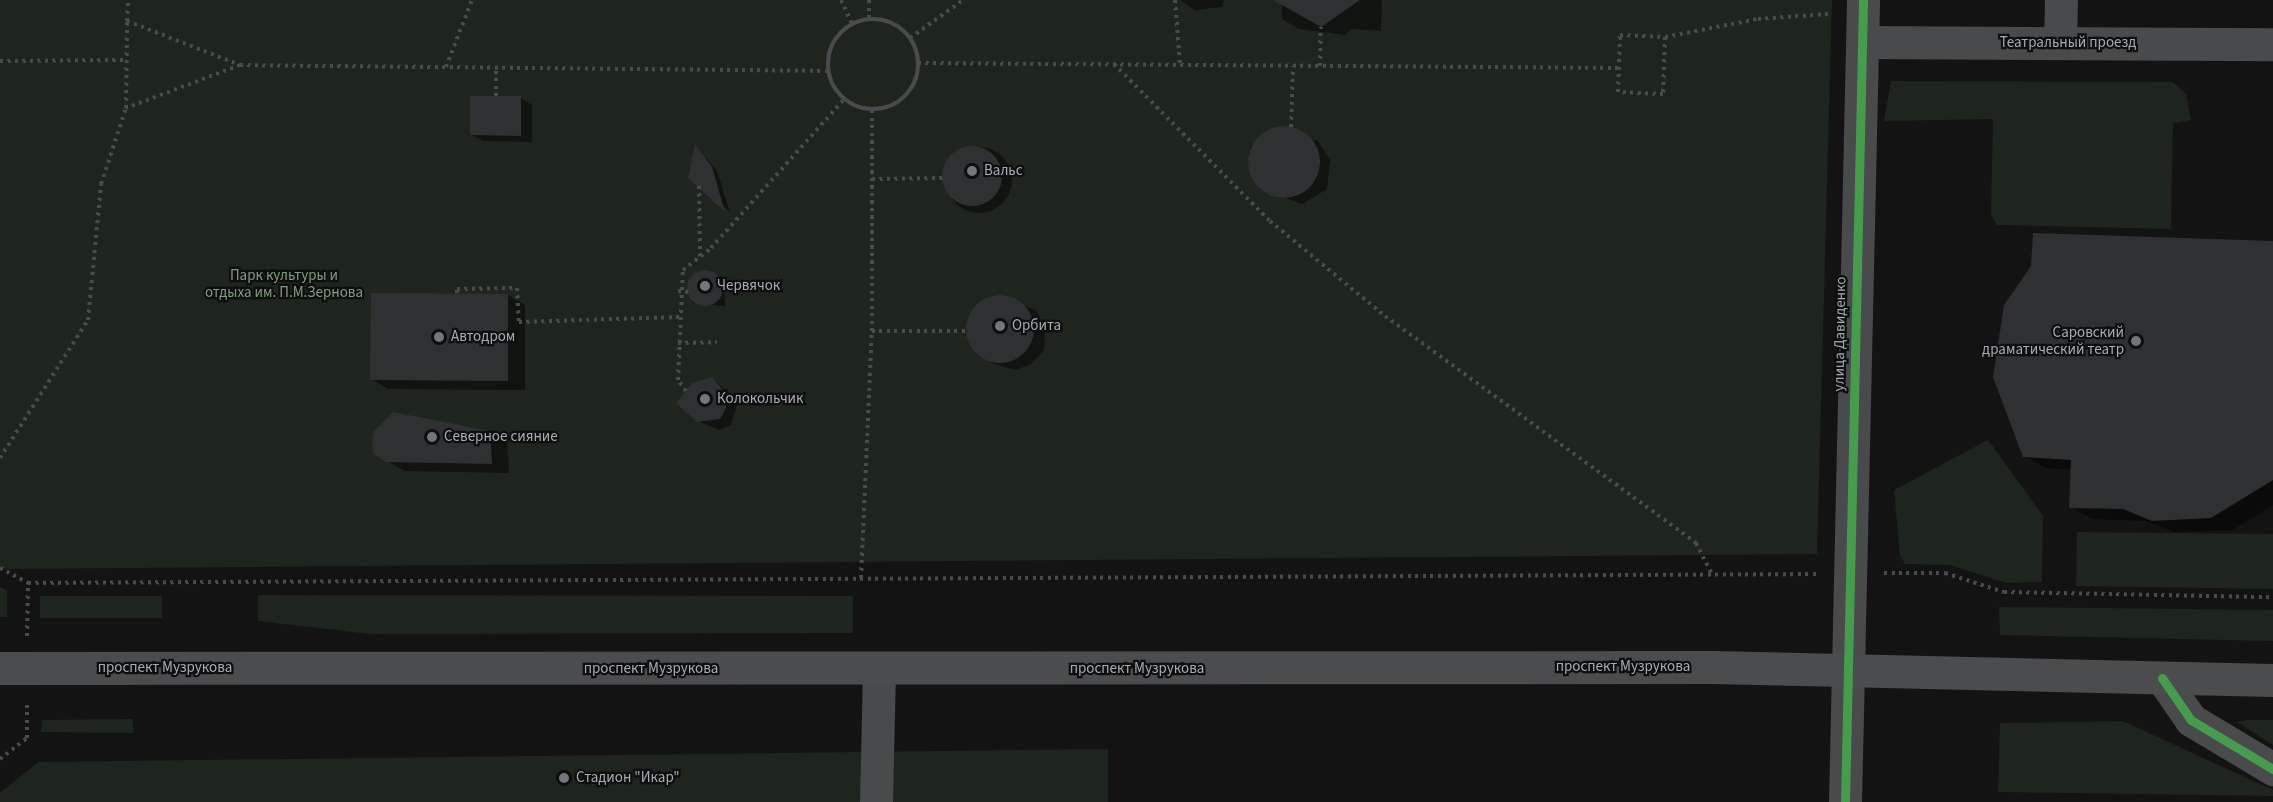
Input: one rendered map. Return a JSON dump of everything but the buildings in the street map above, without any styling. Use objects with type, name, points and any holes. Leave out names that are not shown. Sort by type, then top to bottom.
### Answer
[{"type":"main road","name":"проспект Музрукова","points":[[0,668],[1847,669],[2273,680]]},
{"type":"street","name":"улица Давиденко","points":[[1845,802],[1863,0]]},
{"type":"street","points":[[2060,44],[2061,0]]},
{"type":"street","name":"Театральный проезд","points":[[1863,42],[2273,44]]},
{"type":"street","points":[[876,802],[879,669]]},
{"type":"street","points":[[2162,678],[2191,720],[2273,769]]},
{"type":"path","points":[[0,458],[88,320],[101,184],[126,108],[125,60],[128,0]]},
{"type":"path","points":[[446,67],[472,0]]},
{"type":"path","points":[[841,0],[852,24]]},
{"type":"path","points":[[869,0],[869,19]]},
{"type":"path","points":[[910,38],[963,0]]},
{"type":"path","points":[[1175,0],[1180,65]]},
{"type":"path","points":[[1665,37],[1663,94],[1618,92],[1620,35],[1665,37],[1758,19],[1822,14]]},
{"type":"path","points":[[869,19],[885,21],[910,38],[918,63],[912,88],[900,101],[872,110],[845,98],[829,71],[834,45],[852,24],[869,19]]},
{"type":"path","points":[[127,21],[240,65],[829,71]]},
{"type":"path","points":[[1320,66],[1321,27]]},
{"type":"path","points":[[0,61],[125,60]]},
{"type":"path","points":[[918,63],[1619,68]]},
{"type":"path","points":[[1114,64],[1270,221],[1385,316],[1696,543],[1712,574]]},
{"type":"path","points":[[126,108],[240,65]]},
{"type":"path","points":[[1291,127],[1293,66]]},
{"type":"path","points":[[496,68],[496,96]]},
{"type":"path","points":[[686,390],[678,380],[678,291],[683,270],[700,257],[845,98]]},
{"type":"path","points":[[861,578],[872,331],[872,110]]},
{"type":"path","points":[[872,179],[943,178]]},
{"type":"path","points":[[699,186],[700,257]]},
{"type":"path","points":[[457,293],[457,289],[517,288],[519,322],[679,317]]},
{"type":"path","points":[[678,291],[689,292]]},
{"type":"path","points":[[872,331],[967,331]]},
{"type":"path","points":[[678,343],[717,342]]},
{"type":"path","points":[[0,568],[28,583],[1829,574]]},
{"type":"path","points":[[1882,573],[1945,573],[2004,592],[2273,597]]},
{"type":"path","points":[[0,759],[27,738]]},
{"type":"green space","name":"Парк культуры и отдыха им. П.М.Зернова","points":[[0,0],[1832,0],[1817,554],[0,569]]},
{"type":"green space","points":[[1891,81],[2173,82],[2186,94],[2191,120],[2173,123],[2171,229],[1997,225],[1991,215],[1993,119],[1884,121]]},
{"type":"green space","points":[[1988,440],[2043,516],[2042,582],[2006,583],[1950,565],[1905,564],[1900,556],[1894,490]]},
{"type":"green space","points":[[2077,532],[2273,534],[2273,589],[2076,586]]},
{"type":"green space","points":[[0,587],[7,590],[7,617],[0,617]]},
{"type":"green space","points":[[258,595],[853,596],[853,633],[370,634],[258,621]]},
{"type":"green space","points":[[40,596],[162,596],[162,618],[40,618]]},
{"type":"green space","points":[[1999,607],[2273,610],[2273,641],[2000,635]]},
{"type":"green space","points":[[133,719],[133,733],[41,732],[42,720]]},
{"type":"green space","points":[[2247,720],[2273,720],[2273,745],[2237,722]]},
{"type":"green space","points":[[2123,721],[2273,790],[2273,796],[1998,792],[2000,723]]},
{"type":"green space","name":"Стадион \"Икар\"","points":[[1108,749],[1108,802],[0,802],[0,793],[38,762]]},
{"type":"cycle path","points":[[1845,802],[1863,0]]},
{"type":"cycle path","points":[[2162,678],[2191,720],[2273,769]]},
{"type":"place","name":"Вальс","points":[[972,171]]},
{"type":"place","name":"Червячок","points":[[705,286]]},
{"type":"place","name":"Орбита","points":[[1000,326]]},
{"type":"place","name":"Автодром","points":[[439,337]]},
{"type":"place","name":"Саровский драматический театр","points":[[2136,341]]},
{"type":"place","name":"Колокольчик","points":[[705,399]]},
{"type":"place","name":"Северное сияние","points":[[432,437]]},
{"type":"place","name":"Стадион \"Икар\"","points":[[564,778]]}]
